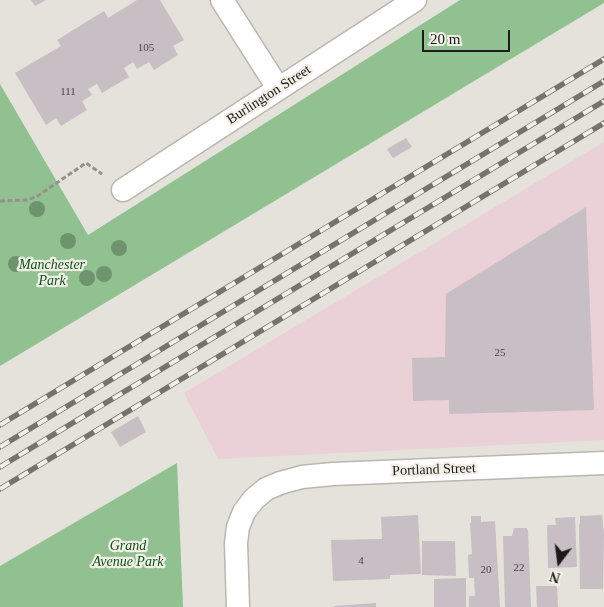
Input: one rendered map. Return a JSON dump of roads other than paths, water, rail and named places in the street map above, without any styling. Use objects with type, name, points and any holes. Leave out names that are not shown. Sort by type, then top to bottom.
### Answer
[{"type":"street","points":[[222,0],[278,88]]},
{"type":"street","name":"Burlington Street","points":[[123,190],[415,0]]},
{"type":"street","name":"Portland Street","points":[[238,607],[236,543],[238,527],[244,512],[266,488],[290,479],[333,474],[604,463]]},
{"type":"railway","points":[[0,425],[604,59]]},
{"type":"railway","points":[[0,447],[604,81]]},
{"type":"railway","points":[[0,467],[604,101]]},
{"type":"railway","points":[[0,489],[604,123]]},
{"type":"park label","name":"Manchester Park","points":[[52,274]]},
{"type":"park label","name":"Grand Avenue Park","points":[[128,554]]}]
